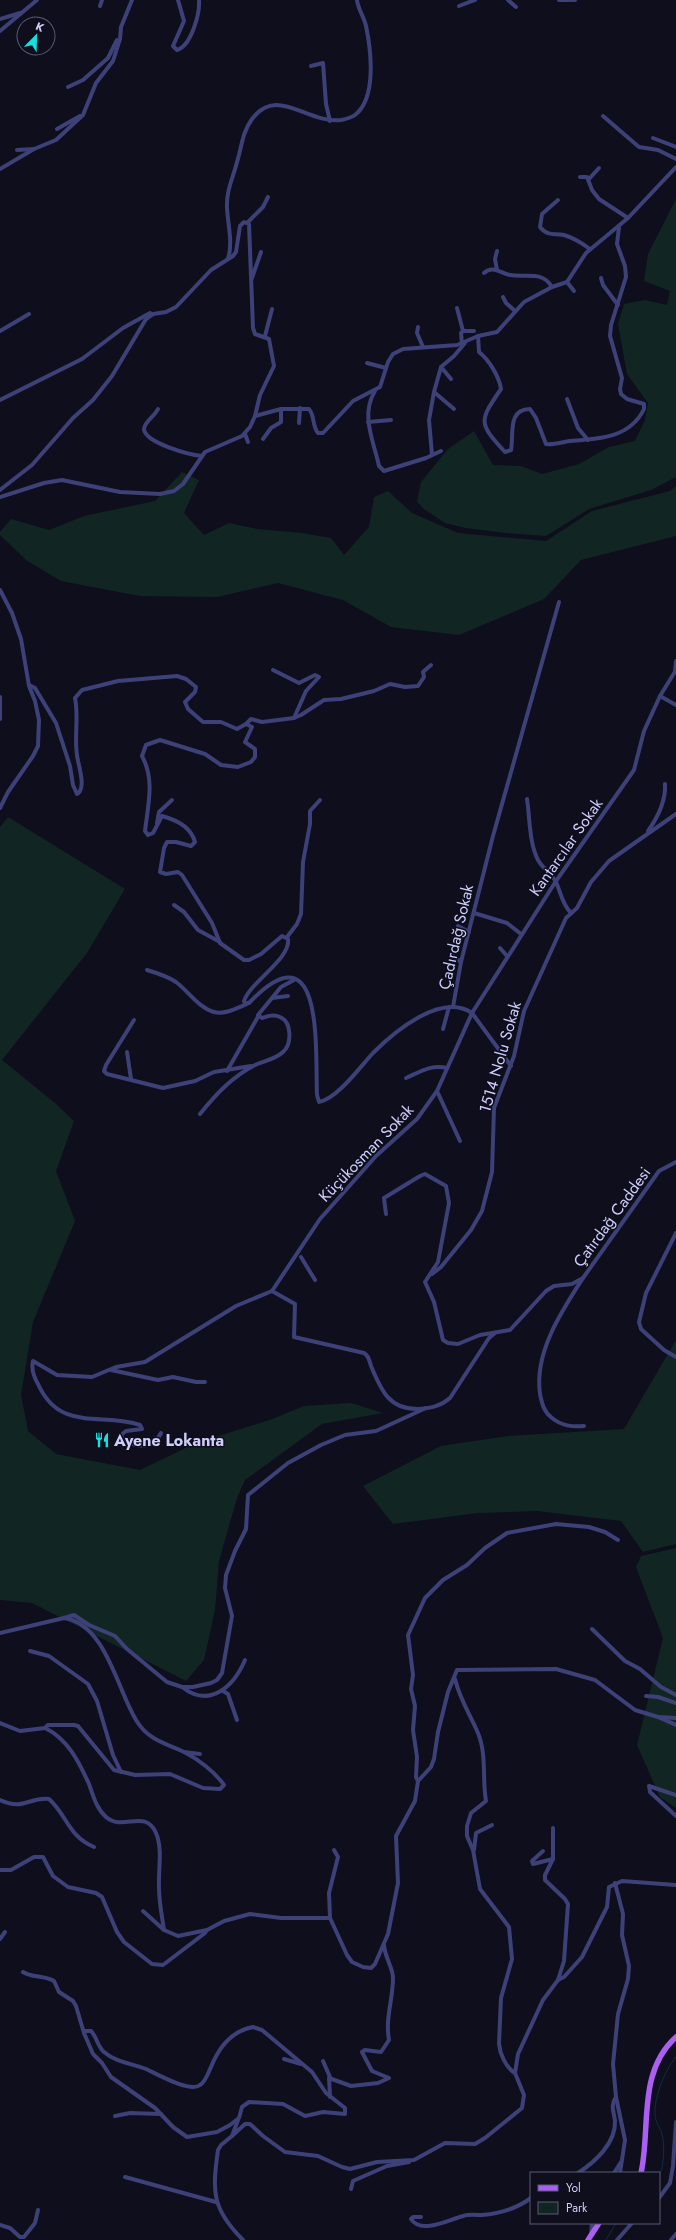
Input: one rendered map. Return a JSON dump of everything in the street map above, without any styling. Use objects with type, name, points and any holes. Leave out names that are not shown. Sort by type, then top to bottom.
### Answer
[{"type":"main road","points":[[641,2172],[647,2100],[651,2080],[663,2052],[676,2037]]},
{"type":"main road","points":[[590,2237],[598,2224]]},
{"type":"street","points":[[0,30],[37,0]]},
{"type":"street","points":[[100,6],[102,0]]},
{"type":"street","points":[[68,87],[83,80],[108,58],[120,33],[132,0]]},
{"type":"street","points":[[178,0],[184,21],[173,42],[173,46],[177,50],[183,46],[197,22],[199,0]]},
{"type":"street","points":[[228,260],[231,237],[227,207],[228,186],[238,159],[242,137],[252,119],[263,109],[274,104],[285,105],[320,120],[330,121],[348,119],[356,115],[361,109],[370,91],[369,44],[357,0]]},
{"type":"street","points":[[459,6],[475,0]]},
{"type":"street","points":[[508,0],[516,7]]},
{"type":"street","points":[[559,0],[575,0]]},
{"type":"street","points":[[0,19],[21,13]]},
{"type":"street","points":[[0,169],[34,149],[56,140],[83,115],[96,83],[113,61],[120,33]]},
{"type":"street","points":[[311,66],[323,63],[326,104],[330,121]]},
{"type":"street","points":[[57,129],[83,115]]},
{"type":"street","points":[[603,116],[639,147],[658,150],[676,158]]},
{"type":"street","points":[[653,138],[676,146]]},
{"type":"street","points":[[17,150],[34,149]]},
{"type":"street","points":[[589,178],[599,168]]},
{"type":"street","points":[[255,416],[281,409],[310,409],[314,428],[318,433],[324,432],[353,401],[375,391],[380,387],[386,368],[393,354],[403,349],[463,343],[478,336],[497,332],[524,302],[552,287],[567,282],[590,249],[619,227],[675,169]]},
{"type":"street","points":[[580,176],[589,178]]},
{"type":"street","points":[[589,178],[592,190],[599,199],[628,218]]},
{"type":"street","points":[[0,400],[82,359],[123,328],[144,316],[166,312],[176,307],[211,270],[228,260],[236,252],[240,226],[247,222],[263,207],[268,198]]},
{"type":"street","points":[[558,200],[542,214],[540,227],[549,235],[566,236],[578,241],[590,249]]},
{"type":"street","points":[[0,497],[44,483],[62,480],[120,492],[163,494],[174,491],[183,484],[207,450],[244,434],[255,416],[260,395],[274,366],[271,342],[265,336],[253,331],[250,284],[250,230],[247,222]]},
{"type":"street","points":[[478,336],[479,352],[487,360],[496,374],[501,389],[488,407],[485,427],[487,432],[505,452],[511,450],[514,422],[518,412],[522,409],[530,409],[546,444],[599,439],[621,432],[634,423],[644,409],[644,404],[627,399],[621,394],[620,389],[622,378],[610,336],[611,324],[625,283],[626,271],[618,250],[619,227]]},
{"type":"street","points":[[497,270],[495,259],[498,251]]},
{"type":"street","points":[[250,284],[261,252]]},
{"type":"street","points":[[484,273],[488,270],[497,270],[510,275],[539,276],[549,282],[552,287]]},
{"type":"street","points":[[601,278],[602,285],[618,305]]},
{"type":"street","points":[[567,282],[574,291]]},
{"type":"street","points":[[503,297],[506,303],[515,311]]},
{"type":"street","points":[[432,455],[429,420],[434,392],[441,367],[454,356],[463,343],[461,333],[463,331],[457,308]]},
{"type":"street","points":[[265,336],[272,309]]},
{"type":"street","points":[[0,490],[32,465],[73,418],[93,400],[112,376],[146,319],[155,313]]},
{"type":"street","points":[[0,331],[29,314]]},
{"type":"street","points":[[418,327],[417,333],[423,348]]},
{"type":"street","points":[[463,331],[474,331]]},
{"type":"street","points":[[367,363],[386,368]]},
{"type":"street","points":[[441,367],[451,379]]},
{"type":"street","points":[[375,391],[369,406],[368,422],[379,466],[384,470],[389,470],[432,455],[441,450]]},
{"type":"street","points":[[434,392],[454,409]]},
{"type":"street","points":[[567,400],[578,428],[588,440]]},
{"type":"street","points":[[299,423],[300,408]]},
{"type":"street","points":[[158,409],[145,425],[144,430],[147,435],[153,441],[188,454],[202,456]]},
{"type":"street","points":[[263,439],[271,428],[281,422],[281,409]]},
{"type":"street","points":[[368,422],[391,420]]},
{"type":"street","points":[[244,434],[248,442]]},
{"type":"street","points":[[0,590],[17,629],[29,685],[39,720],[38,746],[27,768],[8,792],[0,808]]},
{"type":"street","name":"Çadırdağ Sokak","points":[[296,979],[306,988],[312,1003],[316,1039],[317,1095],[319,1102],[331,1097],[383,1043],[399,1031],[427,1012],[451,1007],[468,932],[493,836],[560,602]]},
{"type":"street","points":[[676,661],[676,670]]},
{"type":"street","points":[[29,685],[36,688],[56,723],[70,766],[73,785],[77,794],[82,786],[76,753],[77,710],[75,698],[82,690],[118,681],[177,676],[186,679],[196,687],[195,692],[185,702],[188,709],[203,722],[221,722],[237,729],[251,719],[262,722],[294,718],[301,716],[324,700],[341,700],[374,691],[390,684],[405,687],[418,686],[424,677],[423,672],[431,665]]},
{"type":"street","points":[[273,670],[299,683],[315,675],[319,677],[306,691],[294,718]]},
{"type":"street","name":"Kantarcılar Sokak","points":[[472,1013],[556,881],[634,770],[644,731],[660,696],[676,670]]},
{"type":"street","points":[[660,696],[676,705]]},
{"type":"street","points":[[0,697],[0,719]]},
{"type":"street","points":[[172,800],[159,812],[153,833],[150,835],[145,834],[151,788],[149,768],[142,756],[146,745],[160,740],[205,754],[221,765],[238,767],[251,762],[255,756],[255,750],[244,742],[252,730],[250,725],[246,724]]},
{"type":"street","points":[[646,833],[656,819],[663,803],[665,784]]},
{"type":"street","points":[[527,799],[534,849],[541,864],[556,881],[564,904],[571,913]]},
{"type":"street","points":[[287,937],[297,924],[301,914],[303,862],[310,824],[310,811],[320,800]]},
{"type":"street","name":"1514 Nolu Sokak","points":[[430,1275],[444,1263],[471,1230],[482,1210],[492,1172],[494,1108],[510,1066],[524,1011],[552,945],[566,918],[577,908],[591,882],[609,861],[646,833],[674,819],[676,814]]},
{"type":"street","points":[[157,823],[162,816],[186,827],[192,833],[195,842],[191,846],[176,842],[167,842],[164,848],[160,872],[166,874],[178,872],[182,875],[212,923],[220,943]]},
{"type":"street","points":[[174,905],[184,912],[198,930],[244,960],[250,960],[261,954],[282,936],[287,937]]},
{"type":"street","points":[[474,913],[507,923],[521,934]]},
{"type":"street","points":[[458,926],[468,932]]},
{"type":"street","points":[[247,1004],[244,1001],[245,998],[288,946],[289,942],[287,937]]},
{"type":"street","points":[[500,948],[507,956]]},
{"type":"street","points":[[451,955],[461,962]]},
{"type":"street","points":[[147,970],[164,975],[175,982],[205,1009],[216,1013],[226,1012],[247,1004],[275,982],[287,978],[296,979]]},
{"type":"street","points":[[227,1071],[259,1015],[289,980],[296,979]]},
{"type":"street","points":[[272,998],[288,996]]},
{"type":"street","points":[[443,1029],[451,1007],[472,1013],[510,1066]]},
{"type":"street","name":"Küçükosman Sokak","points":[[272,1292],[320,1219],[376,1156],[418,1119],[437,1091],[472,1013]]},
{"type":"street","points":[[200,1114],[216,1094],[236,1077],[255,1065],[284,1052],[289,1033],[287,1024],[282,1017],[275,1015],[262,1018],[259,1015]]},
{"type":"street","points":[[134,1020],[106,1065],[104,1071],[108,1074],[163,1088],[195,1081],[214,1072],[227,1071],[255,1065]]},
{"type":"street","points":[[127,1052],[131,1079]]},
{"type":"street","points":[[406,1078],[430,1067],[436,1066],[447,1068]]},
{"type":"street","points":[[437,1091],[460,1141]]},
{"type":"street","name":"Çatırdağ Caddesi","points":[[430,1275],[425,1282],[434,1302],[444,1340],[448,1343],[458,1344],[480,1335],[510,1330],[546,1291],[554,1286],[572,1284],[583,1278],[659,1171],[676,1162]]},
{"type":"street","points":[[386,1214],[384,1198],[420,1176],[425,1174],[446,1186],[449,1203],[438,1262],[430,1275]]},
{"type":"street","points":[[676,1233],[646,1293],[639,1322],[641,1329],[664,1350],[676,1357]]},
{"type":"street","points":[[301,1258],[315,1280]]},
{"type":"street","points":[[583,1278],[550,1336],[538,1378],[542,1406],[548,1415],[567,1425],[584,1426]]},
{"type":"street","points":[[161,1433],[154,1442],[147,1445],[136,1445],[123,1440],[121,1436],[126,1431],[142,1428],[140,1425],[126,1421],[85,1419],[66,1413],[42,1394],[32,1366],[34,1360],[49,1372],[62,1376],[92,1377],[110,1370],[148,1361],[231,1310],[272,1292],[295,1304],[294,1337],[364,1353],[368,1356],[375,1376],[386,1396],[402,1408],[426,1408],[442,1405],[450,1398],[489,1338],[495,1333]]},
{"type":"street","points":[[110,1370],[158,1380],[173,1377],[196,1382],[205,1382]]},
{"type":"street","points":[[182,1687],[193,1687],[211,1683],[217,1680],[222,1673],[232,1616],[225,1588],[226,1575],[235,1551],[246,1530],[248,1495],[288,1463],[321,1445],[344,1435],[376,1431],[426,1408]]},
{"type":"street","points":[[334,1850],[338,1857],[329,1893],[330,1918],[347,1955],[352,1962],[363,1967],[370,1968],[375,1964],[388,1934],[398,1884],[396,1836],[414,1801],[418,1781],[414,1730],[415,1706],[411,1689],[413,1675],[408,1635],[425,1598],[443,1580],[467,1565],[485,1548],[507,1533],[556,1524],[600,1529],[618,1540]]},
{"type":"street","points":[[0,1633],[74,1615],[89,1625],[115,1636],[127,1649],[163,1679],[202,1695],[218,1694],[223,1691],[238,1675],[245,1660]]},
{"type":"street","points":[[0,1723],[20,1731],[45,1728],[48,1725],[78,1726],[108,1766],[114,1770],[135,1775],[170,1774],[204,1788],[220,1789],[223,1787],[222,1782],[202,1764],[184,1752],[155,1739],[144,1731],[133,1714],[102,1647],[73,1619],[64,1618]]},
{"type":"street","points":[[592,1629],[620,1657],[644,1672],[661,1688],[676,1695]]},
{"type":"street","points":[[30,1651],[49,1656],[88,1684],[97,1701],[113,1755],[121,1772]]},
{"type":"street","points":[[418,1781],[431,1767],[434,1759],[438,1732],[454,1674],[457,1670],[478,1671],[556,1669],[595,1680],[635,1710],[658,1717],[676,1725]]},
{"type":"street","points":[[454,1674],[464,1706],[478,1734],[484,1764],[483,1784],[486,1801],[471,1814],[467,1826],[467,1836],[474,1850]]},
{"type":"street","points":[[223,1691],[228,1694],[237,1720]]},
{"type":"street","points":[[646,1696],[676,1703]]},
{"type":"street","points":[[658,1717],[676,1718]]},
{"type":"street","points":[[45,1728],[57,1734],[69,1747],[96,1802],[106,1817],[120,1822],[140,1820],[148,1822],[153,1826],[160,1846],[158,1889],[164,1930]]},
{"type":"street","points":[[184,1752],[200,1754]]},
{"type":"street","points":[[676,1795],[648,1786],[650,1792],[676,1816]]},
{"type":"street","points":[[0,1800],[14,1805],[25,1804],[42,1798],[49,1799],[71,1830],[83,1842],[94,1847]]},
{"type":"street","points":[[492,1825],[476,1833],[474,1850],[480,1889],[509,1927],[512,1958],[501,1998],[499,2044],[500,2051],[510,2070],[515,2073]]},
{"type":"street","points":[[351,2190],[353,2181],[387,2166],[418,2160],[433,2148],[445,2143],[475,2144],[518,2113],[522,2108],[524,2095],[515,2073],[518,2054],[543,2000],[558,1980],[564,1961],[568,1904],[565,1899],[545,1880],[544,1875],[553,1859],[553,1828]]},
{"type":"street","points":[[544,1851],[532,1861],[533,1864],[553,1859]]},
{"type":"street","points":[[0,1870],[11,1870],[34,1857],[43,1857],[53,1876],[68,1887],[80,1891],[96,1893],[102,1897],[117,1932],[124,1942],[152,1964],[158,1966],[163,1965],[205,1934],[207,1930]]},
{"type":"street","points":[[558,1980],[564,1977],[582,1957],[607,1907],[609,1888],[615,1883],[622,1881],[655,1882],[676,1885]]},
{"type":"street","points":[[615,1883],[623,1914],[622,1935],[629,1966],[628,1979],[618,2014],[613,2064],[616,2098],[625,2140],[624,2158],[620,2172]]},
{"type":"street","points":[[143,1911],[164,1930],[178,1936],[207,1930],[224,1921],[250,1914],[281,1918],[330,1918]]},
{"type":"street","points":[[0,1939],[5,1932]]},
{"type":"street","points":[[324,2061],[330,2077],[343,2085],[350,2086],[378,2083],[389,2078],[372,2071],[362,2052],[365,2050],[381,2052],[389,2040],[387,2019],[392,1998],[393,1975],[385,1956],[384,1942]]},
{"type":"street","points":[[23,1972],[28,1975],[44,1977],[54,1981],[63,1996],[73,2001],[84,2033],[94,2054],[111,2077],[129,2088],[161,2114],[183,2135],[192,2138],[217,2132],[239,2118]]},
{"type":"street","points":[[84,2033],[85,2031],[91,2031],[99,2047],[121,2062],[194,2088],[203,2083],[216,2054],[228,2038],[249,2027],[254,2027],[262,2030],[303,2065],[319,2081],[330,2097],[345,2108],[345,2114],[323,2112],[304,2116],[283,2104],[249,2102],[242,2106],[232,2136]]},
{"type":"street","points":[[284,2059],[303,2065]]},
{"type":"street","points":[[330,2077],[328,2079],[330,2097]]},
{"type":"street","points":[[580,2172],[588,2167],[605,2149],[611,2140],[615,2122],[612,2108],[616,2098]]},
{"type":"street","points":[[115,2116],[130,2113],[161,2114]]},
{"type":"street","points":[[660,2197],[670,2183],[673,2166],[676,2122]]},
{"type":"street","points":[[243,2240],[218,2208],[216,2202],[215,2174],[218,2150],[221,2145],[245,2124],[250,2124],[263,2136],[285,2152],[318,2156],[346,2168],[358,2168],[377,2162],[414,2160],[422,2157]]},
{"type":"street","points":[[615,2172],[624,2158]]},
{"type":"street","points":[[125,2177],[216,2202]]},
{"type":"street","points":[[421,2217],[413,2217],[411,2219],[413,2222],[420,2224],[438,2226],[463,2216],[482,2215],[519,2206],[530,2199]]},
{"type":"street","points":[[0,2225],[10,2228],[20,2237],[24,2237],[35,2223],[38,2210]]},
{"type":"street","points":[[590,2237],[592,2224]]},
{"type":"street","points":[[617,2240],[631,2224]]},
{"type":"street","points":[[671,2240],[676,2234]]},
{"type":"green space","points":[[676,199],[676,477],[651,490],[589,509],[546,536],[466,528],[445,523],[424,509],[417,502],[421,482],[448,449],[474,431],[493,465],[521,466],[542,474],[579,464],[609,447],[635,441],[645,420],[648,403],[627,374],[618,324],[624,304],[645,300],[667,305],[670,291],[644,281],[648,254]]},
{"type":"green space","points":[[182,472],[199,480],[184,513],[204,535],[229,523],[257,529],[302,533],[331,538],[344,555],[369,527],[374,497],[388,491],[412,513],[458,533],[546,541],[592,511],[670,491],[676,486],[676,536],[581,560],[544,599],[459,635],[391,627],[343,600],[278,583],[217,597],[140,596],[61,581],[26,560],[0,535],[0,532],[11,519],[49,530],[84,516],[155,501]]},
{"type":"green space","points":[[8,817],[125,889],[87,953],[2,1060],[55,1103],[74,1121],[56,1171],[75,1221],[33,1322],[21,1395],[28,1431],[56,1454],[140,1470],[196,1443],[270,1420],[304,1406],[351,1403],[383,1413],[322,1424],[245,1480],[237,1498],[219,1561],[215,1610],[204,1660],[186,1681],[32,1603],[0,1600],[0,827]]},
{"type":"green space","points":[[676,1340],[676,1544],[643,1552],[621,1521],[537,1511],[478,1513],[393,1524],[363,1486],[441,1446],[508,1436],[624,1429]]},
{"type":"green space","points":[[676,1548],[676,1808],[660,1797],[637,1745],[663,1638],[636,1567],[641,1556]]},
{"type":"waterway","points":[[660,2174],[664,2156],[664,2144],[656,2120],[655,2105],[660,2087],[676,2057]]},
{"type":"waterway","points":[[606,2240],[615,2224]]},
{"type":"place","name":"Ayene Lokanta","points":[[102,1440]]}]
